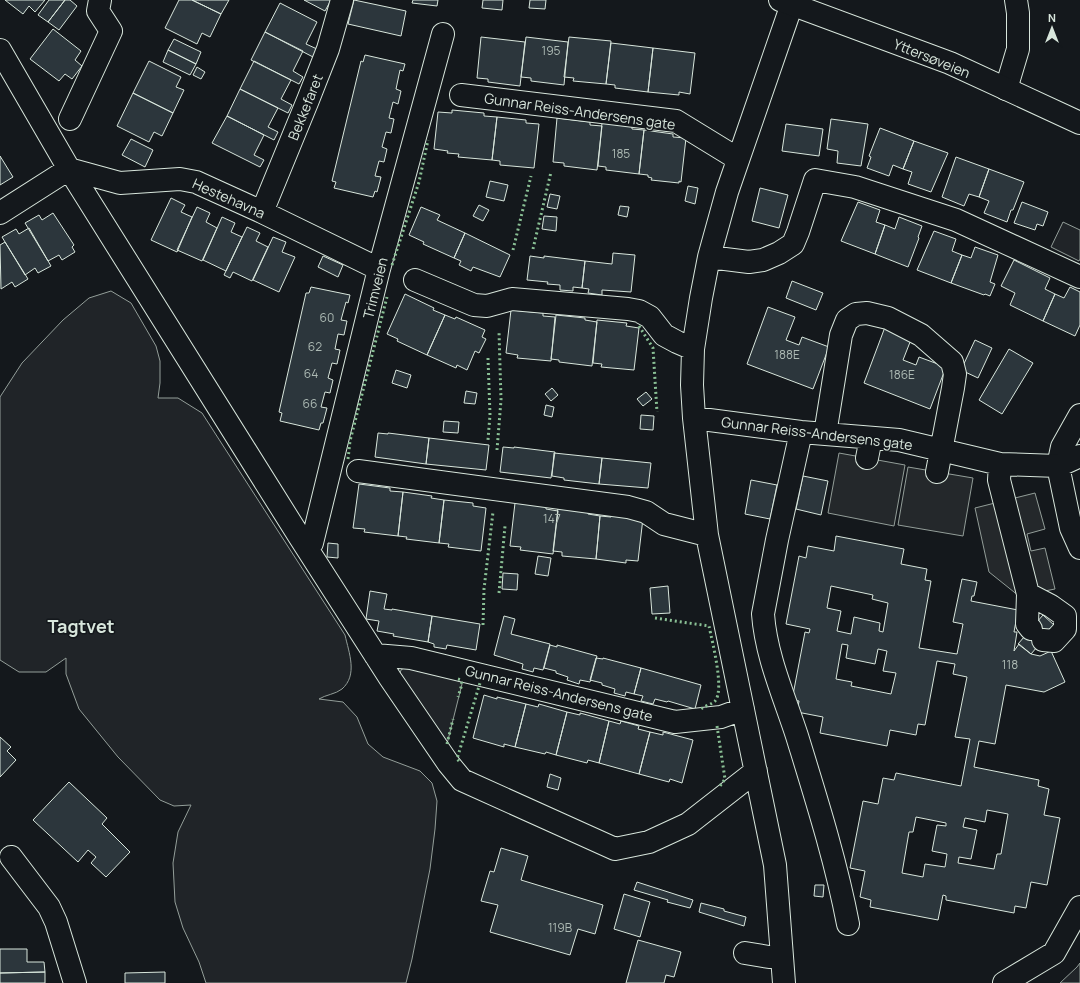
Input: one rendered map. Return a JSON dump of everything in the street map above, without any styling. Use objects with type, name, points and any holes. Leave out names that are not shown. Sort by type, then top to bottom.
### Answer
[{"type":"street","points":[[70,119],[111,32],[98,11],[100,0]]},
{"type":"street","name":"Bekkefaret","points":[[262,212],[322,64],[342,0]]},
{"type":"street","points":[[1006,89],[1018,49],[1018,13],[1016,0]]},
{"type":"street","points":[[784,983],[776,864],[707,535],[694,418],[692,386],[693,349],[700,298],[709,258],[727,192],[786,2]]},
{"type":"street","name":"Yttersøveien","points":[[786,2],[950,63],[1080,123]]},
{"type":"street","name":"Trimveien","points":[[312,543],[379,269],[443,34]]},
{"type":"street","points":[[0,50],[69,169],[298,536],[375,655],[448,763],[462,780],[615,849],[649,842],[688,824],[756,771]]},
{"type":"street","name":"Gunnar Reiss-Andersens gate","points":[[461,95],[676,121],[738,160]]},
{"type":"street","points":[[0,213],[69,169]]},
{"type":"street","name":"Hestehavna","points":[[69,169],[120,183],[180,179],[196,182],[262,212],[379,269]]},
{"type":"street","points":[[709,258],[749,262],[763,260],[779,253],[793,244],[815,180],[854,187],[956,220],[1080,277]]},
{"type":"street","points":[[415,280],[474,305],[487,306],[512,299],[639,311],[650,317],[664,335],[693,349]]},
{"type":"street","points":[[825,434],[841,335],[847,320],[856,314],[867,313],[888,318],[921,335],[952,362],[955,374],[937,472]]},
{"type":"street","points":[[1080,414],[1062,447],[1058,466],[1071,528],[1080,548]]},
{"type":"street","name":"Gunnar Reiss-Andersens gate","points":[[694,418],[825,434],[869,448],[899,440],[941,449],[1058,466],[1080,456]]},
{"type":"street","points":[[801,432],[777,540],[763,614],[770,658],[797,738],[840,882],[848,924]]},
{"type":"street","points":[[993,457],[1003,501],[1028,594],[1027,624],[1037,635],[1054,642],[1065,629],[1064,616],[1051,606],[1028,594]]},
{"type":"street","points":[[358,471],[628,507],[646,512],[664,524],[707,535]]},
{"type":"street","name":"Gunnar Reiss-Andersens gate","points":[[375,655],[411,658],[675,722],[721,716],[743,709]]},
{"type":"street","points":[[10,857],[48,907],[56,922],[75,983]]},
{"type":"street","points":[[1004,983],[1054,952],[1080,907]]},
{"type":"street","points":[[745,953],[769,957],[782,957]]},
{"type":"shaded area","points":[[1063,222],[1080,230],[1079,261],[1051,247]]},
{"type":"shaded area","points":[[111,291],[131,303],[156,346],[160,361],[158,398],[178,398],[202,413],[345,635],[351,664],[350,677],[342,689],[319,699],[343,702],[357,717],[368,744],[383,757],[420,771],[432,783],[437,801],[430,869],[406,983],[206,983],[199,962],[183,928],[175,902],[173,863],[178,832],[191,805],[174,806],[160,800],[118,757],[79,709],[66,674],[66,658],[46,672],[19,672],[0,660],[0,397],[22,363],[63,320],[89,298]]},
{"type":"shaded area","points":[[839,453],[905,465],[894,526],[828,513]]},
{"type":"shaded area","points":[[908,467],[973,478],[963,536],[898,525]]},
{"type":"shaded area","points":[[1035,493],[1045,529],[1027,534],[1031,551],[1045,548],[1055,589],[1019,596],[989,572],[975,508]]},
{"type":"shaded area","points":[[407,666],[461,680],[462,684],[447,744],[400,673],[401,670]]},
{"type":"shaded area","points":[[1080,963],[1080,983],[1060,983],[1077,967]]},
{"type":"building","points":[[5,0],[45,0],[35,12],[29,6],[23,14]]},
{"type":"building","points":[[49,0],[65,0],[48,22],[38,15]]},
{"type":"building","points":[[65,0],[70,0],[77,6],[59,30],[48,22]]},
{"type":"building","points":[[179,0],[192,0],[221,14],[210,37],[202,33],[197,44],[165,28]]},
{"type":"building","points":[[192,0],[229,0],[221,14]]},
{"type":"building","points":[[304,0],[331,0],[325,11]]},
{"type":"building","points":[[354,0],[406,11],[401,36],[348,24]]},
{"type":"building","points":[[413,0],[438,0],[437,6],[412,3]]},
{"type":"building","points":[[483,0],[503,0],[502,10],[482,8]]},
{"type":"building","points":[[530,0],[546,0],[545,9],[529,8]]},
{"type":"building","points":[[280,3],[317,22],[306,44],[317,49],[313,57],[265,32]]},
{"type":"building","points":[[53,29],[81,51],[75,60],[82,66],[72,79],[65,74],[59,81],[30,59]]},
{"type":"building","points":[[265,32],[303,51],[293,71],[303,77],[299,84],[251,60]]},
{"type":"building","points":[[481,37],[525,42],[520,86],[488,82],[488,79],[477,78]]},
{"type":"building","points":[[526,37],[568,42],[564,85],[531,81],[531,78],[521,77]]},
{"type":"building","points":[[569,37],[611,41],[606,84],[573,81],[574,78],[564,77]]},
{"type":"building","points":[[174,39],[201,52],[196,64],[168,50]]},
{"type":"building","points":[[611,43],[653,48],[648,92],[615,88],[615,85],[606,84]]},
{"type":"building","points":[[653,48],[695,53],[690,94],[679,92],[679,95],[648,92]]},
{"type":"building","points":[[168,50],[196,64],[190,75],[163,62]]},
{"type":"building","points":[[365,55],[405,64],[403,71],[400,70],[396,89],[401,91],[398,104],[393,102],[389,118],[394,119],[391,133],[386,132],[382,147],[387,149],[384,162],[379,161],[375,176],[381,177],[377,192],[375,191],[373,197],[334,188],[336,182],[332,181],[361,61],[363,62]]},
{"type":"building","points":[[149,61],[181,77],[176,87],[184,90],[173,113],[133,93]]},
{"type":"building","points":[[254,61],[291,80],[281,99],[292,105],[288,113],[240,89]]},
{"type":"building","points":[[197,67],[205,72],[201,79],[193,75]]},
{"type":"building","points":[[240,89],[278,108],[268,127],[278,132],[274,140],[227,116]]},
{"type":"building","points":[[133,93],[173,113],[162,136],[154,132],[149,142],[117,126]]},
{"type":"building","points":[[452,110],[484,113],[484,116],[497,117],[492,160],[458,157],[459,154],[447,153],[448,151],[434,149],[438,112],[452,113]]},
{"type":"building","points":[[227,116],[264,135],[254,155],[264,160],[260,167],[212,143]]},
{"type":"building","points":[[497,117],[526,120],[526,123],[539,124],[534,168],[500,165],[500,161],[492,160]]},
{"type":"building","points":[[557,118],[590,122],[590,125],[602,126],[597,170],[564,166],[564,163],[553,162]]},
{"type":"building","points":[[831,119],[868,124],[861,166],[837,163],[838,151],[827,149]]},
{"type":"building","points":[[602,123],[632,126],[632,129],[644,130],[639,174],[606,170],[606,167],[598,166]]},
{"type":"building","points":[[786,124],[823,129],[819,156],[782,151]]},
{"type":"building","points":[[880,128],[914,141],[903,169],[893,165],[889,176],[867,168],[871,157],[869,156]]},
{"type":"building","points":[[644,130],[673,134],[673,137],[686,138],[681,182],[651,180],[652,178],[648,177],[648,175],[639,174]]},
{"type":"building","points":[[131,139],[153,150],[145,167],[122,155]]},
{"type":"building","points":[[914,141],[948,153],[931,192],[908,184],[912,172],[903,169]]},
{"type":"building","points":[[0,156],[13,177],[0,185]]},
{"type":"building","points":[[956,157],[989,169],[979,197],[969,194],[964,206],[942,197]]},
{"type":"building","points":[[989,169],[1024,182],[1007,222],[984,213],[989,201],[979,197]]},
{"type":"building","points":[[490,181],[508,185],[504,201],[486,197]]},
{"type":"building","points":[[688,186],[698,188],[695,204],[685,201]]},
{"type":"building","points":[[760,188],[788,195],[779,228],[752,221]]},
{"type":"building","points":[[550,194],[560,196],[557,209],[547,207]]},
{"type":"building","points":[[171,198],[185,205],[181,212],[192,217],[177,252],[151,240]]},
{"type":"building","points":[[858,202],[880,210],[876,222],[885,225],[875,254],[841,241]]},
{"type":"building","points":[[1022,202],[1048,212],[1043,226],[1037,224],[1035,230],[1014,223]]},
{"type":"building","points":[[479,205],[489,210],[483,221],[473,216]]},
{"type":"building","points":[[620,206],[629,207],[627,217],[618,215]]},
{"type":"building","points":[[197,207],[210,213],[206,222],[217,228],[202,261],[177,250]]},
{"type":"building","points":[[421,207],[440,215],[437,220],[465,233],[454,258],[423,244],[424,242],[409,235]]},
{"type":"building","points":[[53,213],[74,245],[72,247],[75,252],[62,260],[59,255],[48,261],[25,223],[39,215],[42,220]]},
{"type":"building","points":[[544,216],[557,217],[556,231],[542,229]]},
{"type":"building","points":[[222,217],[235,223],[231,232],[242,237],[226,271],[203,260]]},
{"type":"building","points":[[899,217],[922,226],[908,267],[875,254],[885,225],[895,229]]},
{"type":"building","points":[[247,227],[260,233],[256,241],[268,247],[252,281],[233,272],[230,278],[224,275]]},
{"type":"building","points":[[29,228],[51,266],[38,273],[35,268],[25,275],[2,237],[16,229],[19,234]]},
{"type":"building","points":[[934,231],[956,239],[952,251],[962,255],[951,283],[917,270]]},
{"type":"building","points":[[465,233],[510,255],[500,277],[473,267],[471,271],[459,265],[461,261],[454,258]]},
{"type":"building","points":[[273,237],[286,242],[282,252],[295,257],[279,292],[253,280]]},
{"type":"building","points":[[5,242],[28,279],[15,287],[12,282],[1,289],[0,245]]},
{"type":"building","points":[[975,247],[998,255],[990,282],[995,284],[990,296],[951,283],[962,255],[971,258]]},
{"type":"building","points":[[613,253],[635,255],[631,292],[602,290],[602,295],[588,293],[589,289],[582,288],[585,261],[612,264]]},
{"type":"building","points":[[323,256],[343,265],[338,277],[318,267]]},
{"type":"building","points":[[530,256],[544,258],[544,256],[585,261],[582,288],[573,287],[573,291],[560,290],[560,285],[527,280]]},
{"type":"building","points":[[1014,260],[1050,278],[1045,289],[1055,294],[1043,321],[1010,305],[1015,293],[1001,286]]},
{"type":"building","points":[[792,281],[823,293],[816,310],[786,298]]},
{"type":"building","points":[[311,287],[350,295],[348,303],[346,302],[341,320],[347,321],[344,335],[338,334],[335,349],[340,350],[337,364],[332,363],[328,378],[333,380],[330,393],[325,392],[321,407],[327,408],[323,423],[321,423],[319,430],[280,421],[282,413],[279,412],[306,293],[309,293]]},
{"type":"building","points":[[1070,287],[1080,292],[1080,325],[1075,336],[1043,321],[1055,294],[1064,298]]},
{"type":"building","points":[[405,294],[445,315],[427,355],[397,341],[398,339],[387,334]]},
{"type":"building","points":[[768,307],[795,317],[786,340],[799,345],[802,337],[829,347],[813,389],[747,364]]},
{"type":"building","points":[[511,310],[543,313],[543,316],[555,317],[551,361],[517,358],[518,355],[506,353]]},
{"type":"building","points":[[445,315],[455,319],[456,317],[485,330],[482,337],[486,339],[479,353],[475,351],[467,370],[457,365],[456,368],[427,355]]},
{"type":"building","points":[[556,315],[585,318],[585,320],[597,322],[592,366],[559,362],[559,360],[551,359]]},
{"type":"building","points":[[597,320],[627,323],[626,326],[639,328],[634,370],[601,367],[602,364],[593,363]]},
{"type":"building","points":[[885,327],[912,337],[903,360],[916,365],[919,357],[946,367],[930,409],[864,383]]},
{"type":"building","points":[[975,340],[992,348],[978,378],[961,370]]},
{"type":"building","points":[[1009,349],[1033,363],[1002,414],[979,400]]},
{"type":"building","points":[[396,370],[411,375],[407,388],[392,383]]},
{"type":"building","points":[[552,388],[558,395],[551,401],[545,394]]},
{"type":"building","points":[[466,391],[477,393],[475,404],[464,403]]},
{"type":"building","points":[[646,392],[652,399],[643,406],[637,399]]},
{"type":"building","points":[[546,405],[554,407],[552,417],[544,415]]},
{"type":"building","points":[[641,415],[654,416],[653,430],[640,429]]},
{"type":"building","points":[[444,421],[459,422],[458,433],[443,432]]},
{"type":"building","points":[[378,433],[429,438],[426,464],[375,457]]},
{"type":"building","points":[[429,438],[489,445],[486,470],[426,464]]},
{"type":"building","points":[[503,447],[555,452],[551,478],[500,472]]},
{"type":"building","points":[[554,453],[602,458],[599,484],[564,480],[564,478],[552,476]]},
{"type":"building","points":[[602,458],[651,463],[648,488],[599,484]]},
{"type":"building","points":[[803,476],[828,481],[821,515],[796,509]]},
{"type":"building","points":[[751,480],[777,485],[770,519],[745,514]]},
{"type":"building","points":[[359,484],[390,488],[390,491],[403,492],[398,536],[364,532],[365,529],[353,528]]},
{"type":"building","points":[[403,492],[432,496],[431,498],[444,500],[439,543],[406,539],[407,537],[398,536]]},
{"type":"building","points":[[444,500],[473,503],[473,506],[486,508],[481,551],[448,547],[449,544],[439,543]]},
{"type":"building","points":[[515,503],[546,506],[546,509],[558,511],[553,554],[520,550],[521,547],[510,546]]},
{"type":"building","points":[[558,508],[588,511],[588,514],[600,516],[596,559],[562,556],[562,552],[553,551]]},
{"type":"building","points":[[612,514],[643,518],[638,561],[626,560],[626,563],[596,559],[600,516],[611,517]]},
{"type":"building","points":[[836,536],[904,549],[901,564],[927,569],[925,580],[931,581],[919,648],[957,654],[963,624],[953,622],[962,579],[977,582],[974,596],[972,596],[971,601],[1018,610],[1014,632],[1017,632],[1014,651],[1019,644],[1031,654],[1040,656],[1051,651],[1065,682],[1044,692],[1006,685],[995,744],[979,741],[974,767],[1039,780],[1038,786],[1049,789],[1044,815],[1060,818],[1047,885],[1031,882],[1026,908],[1015,906],[1014,913],[946,900],[946,896],[943,895],[938,920],[870,907],[871,900],[860,897],[865,871],[850,868],[863,801],[878,804],[883,778],[894,780],[896,773],[961,786],[970,739],[955,737],[967,677],[953,674],[955,664],[937,661],[925,725],[918,724],[916,735],[890,730],[887,746],[820,733],[823,717],[797,712],[799,701],[792,700],[805,632],[809,633],[810,629],[786,624],[799,556],[806,558],[808,546],[834,551]],"holes":[[[831,586],[873,595],[872,599],[888,603],[883,632],[879,631],[880,623],[854,617],[851,634],[837,631],[841,611],[827,608]],[[842,644],[848,645],[846,658],[875,664],[878,649],[887,651],[883,671],[896,673],[891,694],[851,686],[852,682],[836,679]],[[987,810],[1008,814],[1001,854],[997,854],[994,869],[958,863],[959,857],[971,859],[977,830],[963,827],[965,818],[985,822]],[[916,817],[946,823],[946,826],[937,825],[932,851],[947,854],[945,867],[925,864],[923,877],[902,873],[909,832],[913,832]]]},
{"type":"building","points":[[328,543],[338,544],[338,558],[327,557]]},
{"type":"building","points":[[538,556],[551,558],[548,576],[535,574]]},
{"type":"building","points":[[503,573],[518,574],[517,590],[502,589]]},
{"type":"building","points":[[668,586],[670,613],[652,614],[650,588]]},
{"type":"building","points":[[370,591],[387,594],[384,609],[432,616],[428,642],[393,636],[394,634],[377,631],[379,621],[366,619]]},
{"type":"building","points":[[1043,615],[1055,626],[1031,654],[1018,644]]},
{"type":"building","points":[[432,616],[480,624],[476,650],[447,645],[446,649],[434,647],[434,644],[428,642]]},
{"type":"building","points":[[504,616],[515,619],[511,634],[550,644],[543,670],[534,668],[533,672],[522,669],[523,664],[494,655]]},
{"type":"building","points":[[550,645],[557,647],[557,645],[597,656],[590,682],[580,680],[579,684],[567,680],[568,677],[556,673],[556,671],[544,668]]},
{"type":"building","points":[[596,658],[603,658],[641,668],[634,694],[626,692],[625,696],[614,693],[615,689],[602,685],[602,683],[590,680]]},
{"type":"building","points":[[641,668],[701,685],[695,709],[668,701],[655,699],[653,704],[641,701],[643,696],[634,694]]},
{"type":"building","points":[[484,695],[526,704],[515,747],[504,744],[504,747],[473,738]]},
{"type":"building","points":[[526,704],[538,707],[539,704],[567,712],[556,755],[515,747]]},
{"type":"building","points":[[567,712],[580,715],[580,713],[609,721],[599,763],[588,760],[587,763],[556,755]]},
{"type":"building","points":[[609,721],[620,724],[621,721],[639,726],[638,729],[650,732],[639,774],[599,763]]},
{"type":"building","points":[[650,732],[663,735],[663,732],[693,740],[682,783],[670,779],[669,782],[639,774]]},
{"type":"building","points":[[0,737],[11,747],[7,751],[16,760],[0,777]]},
{"type":"building","points":[[550,774],[561,778],[558,790],[547,787]]},
{"type":"building","points":[[69,782],[107,818],[102,824],[130,852],[106,877],[91,863],[96,857],[88,850],[78,862],[33,820]]},
{"type":"building","points":[[501,848],[528,856],[521,880],[603,905],[595,934],[578,929],[570,955],[490,932],[498,905],[481,901],[490,871],[494,872]]},
{"type":"building","points":[[637,882],[693,900],[690,908],[667,902],[668,900],[634,890]]},
{"type":"building","points":[[815,885],[824,885],[823,897],[814,896]]},
{"type":"building","points":[[624,894],[650,902],[640,937],[614,929]]},
{"type":"building","points":[[701,903],[746,917],[744,926],[699,912]]},
{"type":"building","points":[[638,940],[681,952],[674,977],[666,975],[664,983],[626,983]]},
{"type":"building","points":[[0,949],[27,949],[27,962],[44,962],[45,972],[0,973]]},
{"type":"building","points":[[45,972],[45,983],[0,983],[0,973]]},
{"type":"building","points":[[165,972],[165,983],[125,983],[125,973]]},
{"type":"hedge","points":[[392,265],[419,182],[428,140]]},
{"type":"hedge","points":[[533,249],[551,172]]},
{"type":"hedge","points":[[513,250],[531,176]]},
{"type":"hedge","points":[[348,459],[350,441],[387,297]]},
{"type":"hedge","points":[[639,326],[653,348],[657,412]]},
{"type":"hedge","points":[[497,450],[501,400],[499,331]]},
{"type":"hedge","points":[[488,358],[490,415],[488,440]]},
{"type":"hedge","points":[[483,625],[484,589],[493,512]]},
{"type":"hedge","points":[[499,593],[505,526]]},
{"type":"hedge","points":[[655,618],[709,626],[717,665],[719,687],[718,695],[715,701],[701,709]]},
{"type":"hedge","points":[[458,679],[461,680],[462,684],[458,697]]},
{"type":"hedge","points":[[459,761],[457,759],[480,683]]},
{"type":"hedge","points":[[447,744],[453,719]]},
{"type":"hedge","points":[[717,726],[725,779],[720,786]]},
{"type":"district","name":"Tagtvet","points":[[81,626]]}]
